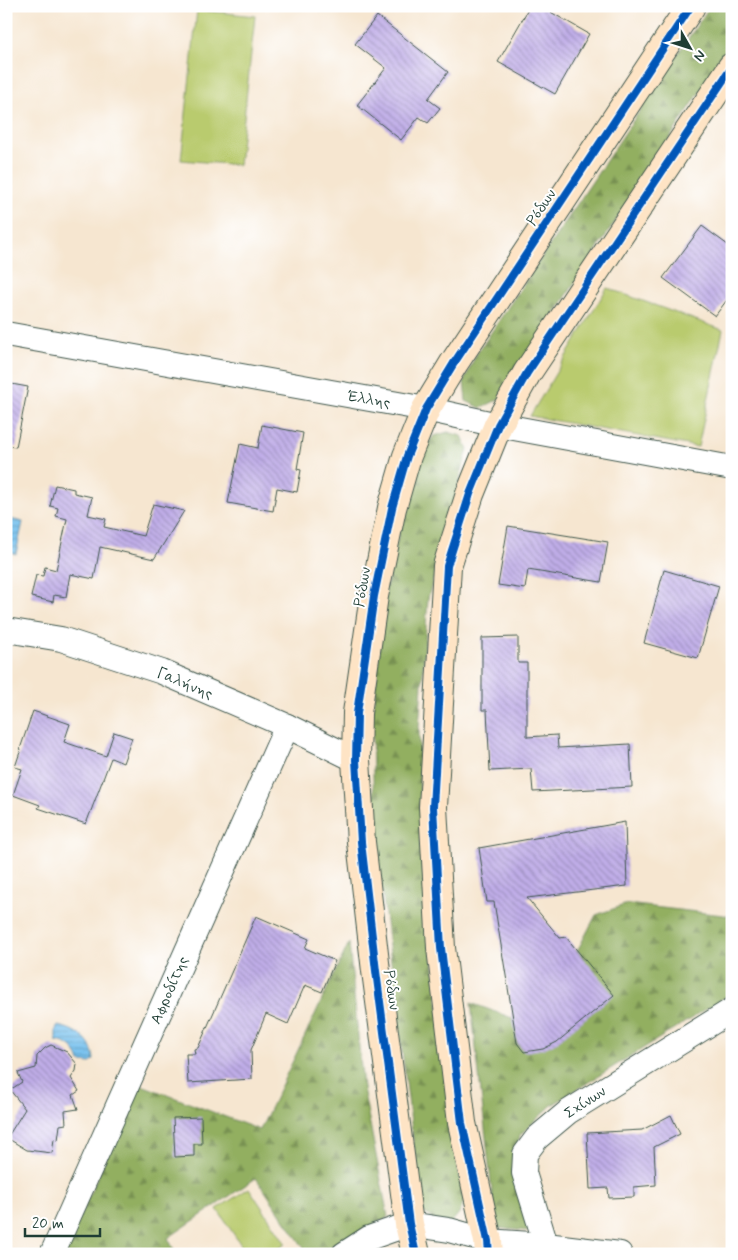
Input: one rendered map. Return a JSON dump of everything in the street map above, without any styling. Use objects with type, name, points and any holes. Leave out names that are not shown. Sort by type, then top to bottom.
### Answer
[{"type":"street","name":"Ρόδων","points":[[416,1254],[409,1224],[364,870],[356,760],[357,713],[376,588],[392,508],[407,456],[426,409],[459,354],[692,6]]},
{"type":"street","points":[[488,1247],[461,1113],[441,948],[433,807],[447,566],[470,494],[498,424],[527,373],[732,67]]},
{"type":"street","name":"Έλλης","points":[[6,334],[426,409],[732,468]]},
{"type":"street","name":"Γαλήνης","points":[[6,630],[61,639],[162,672],[287,726],[356,760]]},
{"type":"street","name":"Αφροδίτης","points":[[52,1254],[287,726]]},
{"type":"street","name":"Σχίνων","points":[[546,1245],[524,1173],[525,1154],[537,1138],[568,1112],[732,1010]]},
{"type":"street","points":[[344,1254],[369,1238],[409,1224],[449,1230],[488,1247],[546,1245],[620,1254]]},
{"type":"green space","points":[[710,6],[732,6],[732,43],[499,399],[481,408],[466,401],[464,381],[476,355]]},
{"type":"green space","points":[[197,10],[255,16],[239,165],[181,160]]},
{"type":"green space","points":[[607,288],[723,330],[698,447],[530,416]]},
{"type":"green space","points":[[448,432],[462,436],[468,449],[428,598],[419,727],[420,847],[455,1150],[464,1201],[460,1212],[451,1223],[437,1222],[422,1211],[374,825],[372,722],[386,589],[417,456],[434,436]]},
{"type":"green space","points":[[627,904],[732,916],[732,993],[552,1105],[520,1135],[512,1170],[528,1231],[496,1228],[471,1003],[537,1027],[596,915]]},
{"type":"green space","points":[[349,943],[363,1088],[388,1217],[316,1254],[308,1254],[256,1178],[168,1238],[176,1254],[63,1254],[139,1084],[260,1130]]},
{"type":"green space","points":[[249,1188],[286,1244],[270,1254],[247,1254],[217,1209]]},
{"type":"water","points":[[6,518],[23,522],[16,554],[6,551]]},
{"type":"water","points":[[58,1026],[77,1033],[87,1041],[93,1053],[94,1060],[91,1063],[80,1062],[71,1047],[56,1041],[56,1029]]},
{"type":"building","points":[[530,6],[540,6],[589,34],[555,94],[498,62]]},
{"type":"building","points":[[377,16],[448,72],[428,99],[440,108],[428,123],[419,117],[401,140],[357,105],[386,68],[355,44]]},
{"type":"building","points":[[702,226],[732,248],[732,293],[715,316],[663,278]]},
{"type":"building","points":[[6,383],[28,387],[16,447],[6,446]]},
{"type":"building","points":[[262,425],[303,433],[297,469],[301,470],[297,492],[277,488],[273,511],[228,503],[240,444],[258,448]]},
{"type":"building","points":[[55,485],[74,489],[74,493],[92,497],[88,515],[106,519],[104,527],[143,536],[153,504],[184,511],[154,559],[100,547],[94,579],[70,574],[66,597],[54,595],[53,602],[31,597],[36,575],[43,576],[45,567],[56,570],[67,519],[56,516],[58,508],[50,506]]},
{"type":"building","points":[[508,526],[608,542],[601,582],[528,570],[525,589],[498,585]]},
{"type":"building","points":[[664,570],[719,586],[698,658],[644,643]]},
{"type":"building","points":[[518,637],[518,663],[527,663],[527,737],[557,735],[558,748],[630,744],[632,787],[533,792],[531,769],[490,771],[487,710],[482,710],[482,638]]},
{"type":"building","points":[[33,711],[70,724],[64,742],[106,756],[114,732],[132,738],[123,763],[111,758],[86,824],[38,808],[40,805],[13,795],[22,769],[15,767]]},
{"type":"building","points":[[625,822],[627,886],[527,898],[560,938],[566,937],[614,995],[557,1042],[543,1049],[524,1052],[517,1043],[494,902],[487,902],[479,848]]},
{"type":"building","points":[[256,916],[309,939],[305,948],[335,961],[322,992],[305,985],[288,1024],[266,1014],[251,1050],[252,1079],[188,1083],[186,1054],[195,1054],[194,1049],[198,1048]]},
{"type":"building","points":[[51,1045],[67,1052],[77,1064],[76,1071],[71,1078],[79,1091],[73,1095],[78,1109],[65,1111],[66,1124],[60,1125],[58,1140],[54,1139],[52,1153],[27,1150],[7,1138],[25,1109],[10,1090],[22,1082],[18,1073],[36,1068],[37,1056]]},
{"type":"building","points":[[671,1115],[680,1134],[654,1147],[656,1185],[634,1187],[634,1197],[609,1198],[608,1188],[590,1189],[587,1133],[642,1130]]},
{"type":"building","points":[[201,1117],[202,1144],[194,1144],[194,1156],[175,1157],[173,1118]]},
{"type":"cycle path","points":[[416,1254],[409,1224],[376,971],[361,842],[356,760],[357,713],[374,596],[392,508],[407,456],[426,409],[454,363],[691,6]]},
{"type":"cycle path","points":[[489,1254],[488,1241],[462,1123],[441,948],[433,807],[447,566],[470,494],[498,425],[527,373],[732,67]]}]
